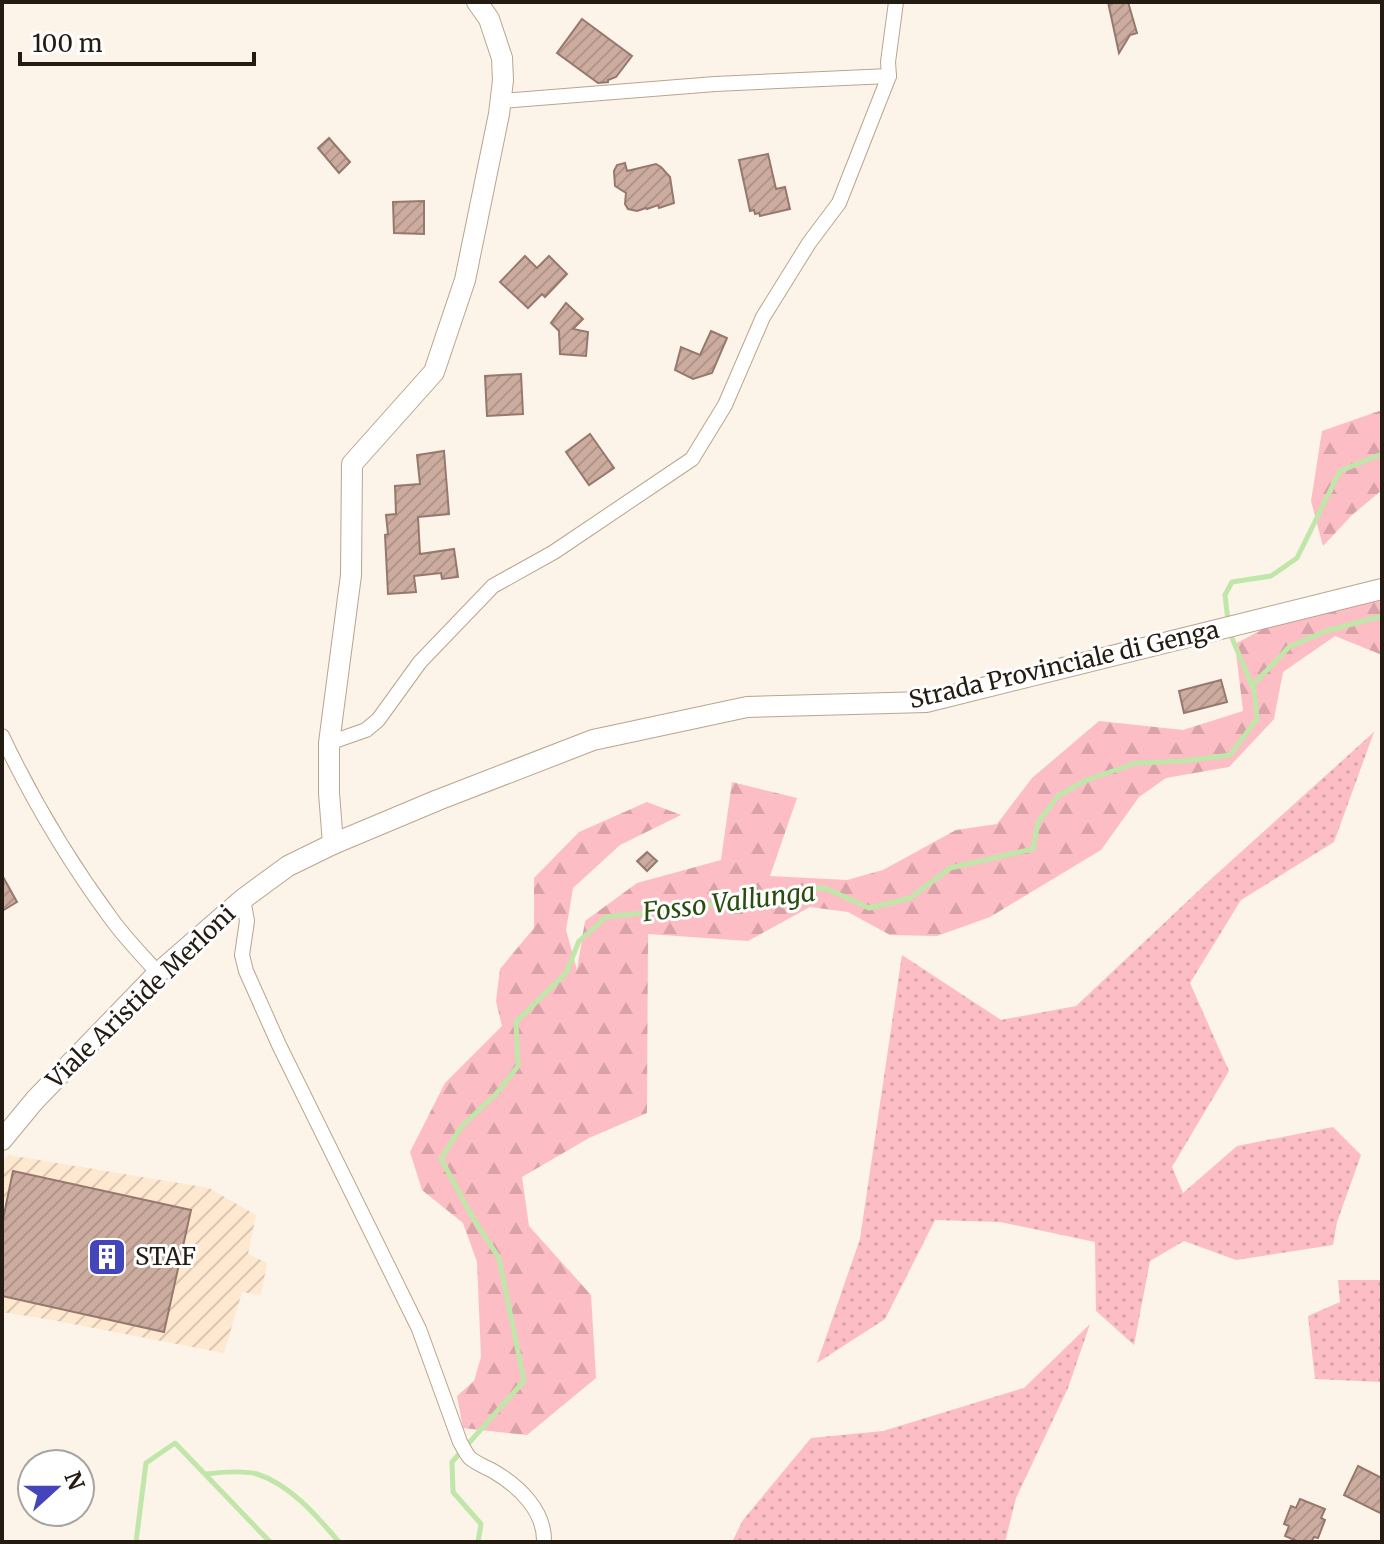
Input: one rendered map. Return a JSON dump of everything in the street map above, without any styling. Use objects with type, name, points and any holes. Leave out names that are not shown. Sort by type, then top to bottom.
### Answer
[{"type":"main road","points":[[333,844],[329,743],[351,575],[352,464],[434,372],[465,280],[501,101],[502,58],[489,19],[477,2]]},
{"type":"main road","name":"Strada Provinciale di Genga","points":[[333,844],[593,740],[747,707],[926,702],[1382,589]]},
{"type":"main road","name":"Viale Aristide Merloni","points":[[2,1140],[35,1100],[158,973],[243,899],[288,866],[333,844]]},
{"type":"street","points":[[329,743],[366,730],[378,720],[420,662],[493,586],[554,552],[692,459],[725,405],[763,317],[809,243],[839,203],[889,76],[896,2]]},
{"type":"street","points":[[501,101],[715,84],[889,76]]},
{"type":"street","points":[[2,736],[23,781],[111,920],[158,973]]},
{"type":"street","points":[[243,899],[247,921],[242,955],[246,971],[279,1045],[419,1329],[460,1442],[469,1457],[525,1497],[541,1519],[545,1531],[544,1542]]},
{"type":"shaded area","points":[[8,1155],[209,1188],[256,1215],[248,1254],[267,1263],[261,1295],[242,1292],[224,1353],[2,1312],[2,1162]]},
{"type":"green space","points":[[1382,410],[1382,490],[1352,515],[1323,546],[1311,501],[1322,431]]},
{"type":"green space","points":[[1382,594],[1382,655],[1335,636],[1283,672],[1274,719],[1229,767],[1166,778],[1139,797],[1101,850],[990,917],[937,936],[890,935],[848,912],[810,907],[748,941],[648,934],[647,1113],[589,1138],[522,1177],[529,1226],[591,1295],[596,1378],[527,1435],[463,1428],[457,1396],[474,1381],[481,1357],[477,1262],[463,1223],[422,1190],[410,1152],[445,1083],[502,1026],[496,1001],[500,969],[534,928],[534,878],[579,832],[647,802],[681,815],[620,845],[573,888],[566,930],[577,970],[585,921],[637,883],[721,860],[732,782],[797,798],[770,876],[847,880],[883,870],[956,830],[997,824],[1032,778],[1099,721],[1183,730],[1243,711],[1235,644],[1284,618]]},
{"type":"green space","points":[[1374,732],[1334,842],[1241,900],[1190,983],[1229,1071],[1172,1167],[1183,1193],[1237,1146],[1333,1127],[1361,1155],[1337,1222],[1333,1245],[1236,1260],[1184,1241],[1150,1261],[1134,1345],[1096,1311],[1095,1242],[1000,1222],[935,1220],[885,1319],[817,1363],[860,1239],[902,955],[1001,1020],[1076,1006]]},
{"type":"green space","points":[[1338,1280],[1382,1280],[1382,1382],[1315,1379],[1308,1316],[1340,1302]]},
{"type":"green space","points":[[1090,1324],[1068,1388],[1016,1498],[1005,1542],[732,1542],[743,1520],[811,1438],[883,1431],[1024,1388]]},
{"type":"building","points":[[1108,2],[1128,2],[1137,33],[1130,35],[1119,53]]},
{"type":"building","points":[[582,19],[632,56],[616,77],[608,82],[598,83],[557,53]]},
{"type":"building","points":[[329,138],[350,162],[339,173],[318,148]]},
{"type":"building","points":[[768,154],[776,189],[785,187],[790,209],[760,216],[754,210],[750,211],[739,160]]},
{"type":"building","points":[[625,163],[627,171],[656,164],[661,167],[670,177],[674,203],[637,211],[628,209],[626,193],[615,186],[614,171],[617,165]]},
{"type":"building","points":[[424,201],[424,234],[394,233],[393,202]]},
{"type":"building","points":[[525,256],[537,268],[549,256],[567,274],[545,297],[542,294],[528,308],[500,282]]},
{"type":"building","points":[[566,303],[583,319],[573,329],[588,332],[586,356],[560,354],[559,331],[551,323]]},
{"type":"building","points":[[711,331],[727,338],[712,373],[693,379],[675,370],[681,347],[700,355]]},
{"type":"building","points":[[521,374],[523,414],[487,416],[485,376]]},
{"type":"building","points":[[590,434],[614,468],[589,485],[566,452]]},
{"type":"building","points":[[444,451],[449,514],[418,517],[420,554],[454,549],[458,577],[442,579],[441,573],[414,576],[416,592],[388,594],[386,515],[396,514],[395,486],[420,484],[417,455]]},
{"type":"building","points":[[1221,680],[1227,702],[1184,713],[1179,691]]},
{"type":"building","points":[[647,852],[657,861],[647,871],[637,861]]},
{"type":"building","points":[[2,875],[17,902],[2,911]]},
{"type":"building","name":"STAF","points":[[13,1171],[191,1210],[164,1332],[2,1296],[2,1224]]},
{"type":"building","points":[[1358,1466],[1382,1478],[1382,1514],[1344,1495]]},
{"type":"building","points":[[1300,1499],[1325,1509],[1321,1518],[1325,1520],[1318,1538],[1314,1537],[1311,1542],[1299,1542],[1285,1536],[1289,1526],[1284,1524],[1291,1506],[1296,1508]]},
{"type":"waterway","name":"Fosso Vallunga","points":[[1228,621],[1225,595],[1232,582],[1271,576],[1297,558],[1340,471],[1382,454]]},
{"type":"waterway","points":[[1252,686],[1289,647],[1326,631],[1382,616]]},
{"type":"waterway","name":"Fosso Vallunga","points":[[478,1542],[481,1524],[453,1492],[452,1462],[524,1381],[499,1258],[441,1159],[461,1127],[497,1093],[518,1066],[516,1022],[566,973],[579,941],[606,917],[698,907],[766,892],[825,888],[869,908],[910,898],[950,868],[1033,849],[1038,822],[1059,795],[1087,780],[1136,763],[1230,755],[1257,719],[1254,690],[1229,631]]},
{"type":"waterway","points":[[136,1542],[146,1463],[175,1443],[270,1542]]},
{"type":"waterway","name":"Fosso Vallunga","points":[[206,1474],[245,1472],[269,1479],[302,1502],[339,1542]]},
{"type":"place","name":"STAF","points":[[107,1257]]}]
